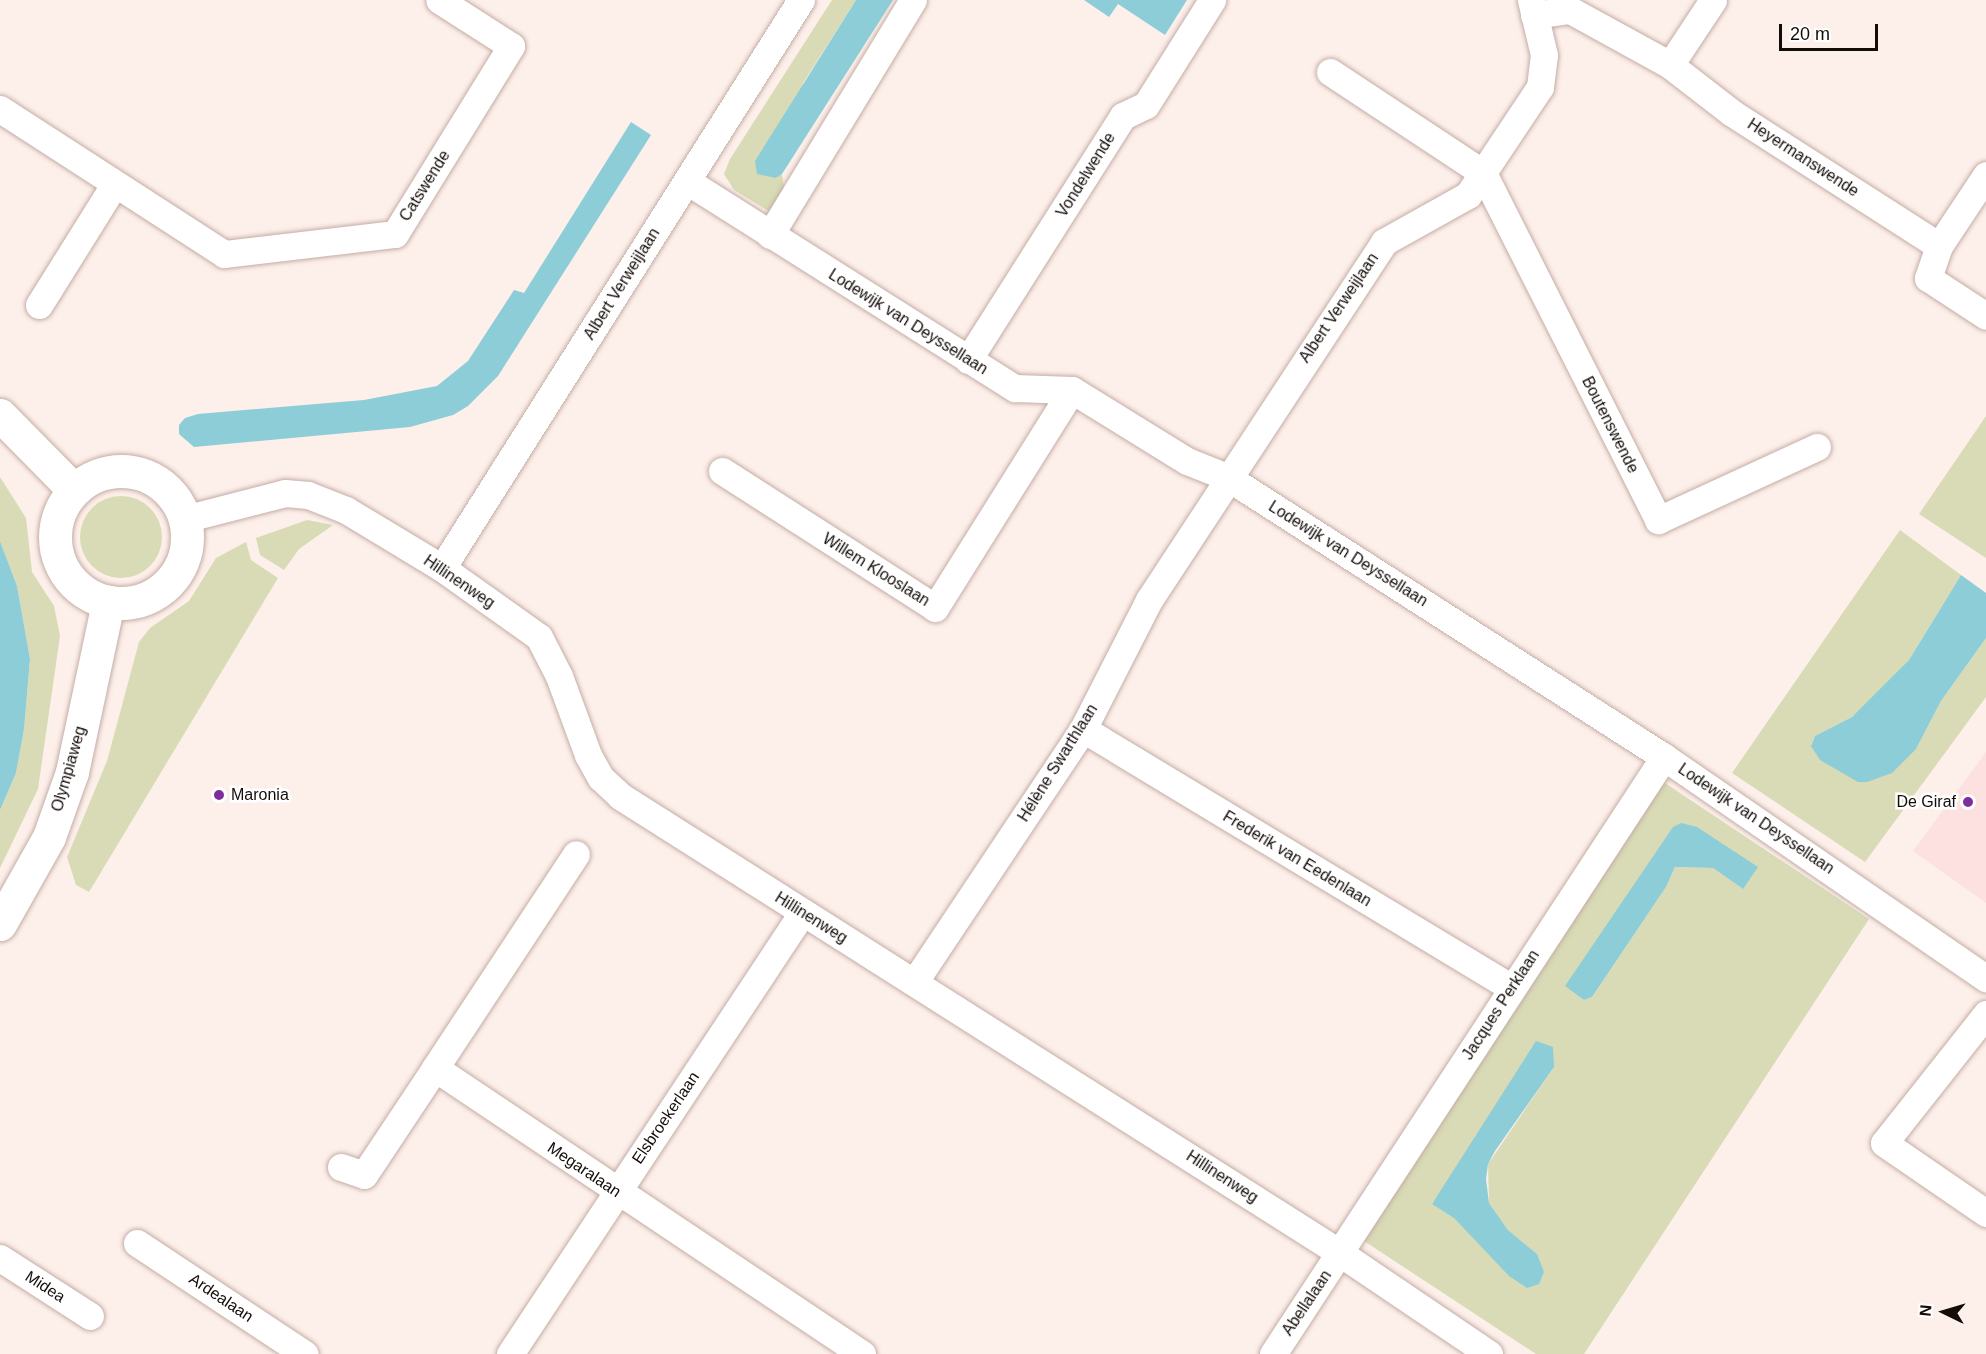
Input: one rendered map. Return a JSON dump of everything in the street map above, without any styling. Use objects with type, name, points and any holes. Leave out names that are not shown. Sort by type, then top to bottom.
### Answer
[{"type":"main road","points":[[0,415],[74,490]]},
{"type":"main road","points":[[137,473],[163,486],[184,519],[184,552],[169,582],[141,600],[108,602],[76,586],[58,556],[56,521],[74,490],[98,475],[137,473]]},
{"type":"main road","name":"Olympiaweg","points":[[0,924],[49,837],[72,772],[108,602]]},
{"type":"street","name":"Catswende","points":[[0,109],[114,185],[224,254],[395,234],[511,46],[439,0]]},
{"type":"street","name":"Albert Verweijlaan","points":[[442,568],[801,0]]},
{"type":"street","points":[[770,235],[913,0]]},
{"type":"street","name":"Vondelwende","points":[[968,360],[1123,116],[1146,105],[1212,0]]},
{"type":"street","points":[[1670,65],[1713,0]]},
{"type":"street","name":"Albert Verweijlaan","points":[[1227,477],[1384,242],[1468,195],[1540,87],[1544,55],[1532,8]]},
{"type":"street","name":"Heyermanswende","points":[[1532,8],[1570,10],[1670,65],[1732,113],[1939,246]]},
{"type":"street","points":[[1330,72],[1483,173]]},
{"type":"street","name":"Boutenswende","points":[[1483,173],[1658,520],[1817,447]]},
{"type":"street","points":[[1986,175],[1939,246],[1928,278],[1986,316]]},
{"type":"street","name":"Lodewijk van Deyssellaan","points":[[687,181],[1015,388],[1072,390],[1187,461],[1227,477],[1664,757],[1986,978]]},
{"type":"street","points":[[39,305],[114,185]]},
{"type":"street","name":"Willem Klooslaan","points":[[722,471],[935,608],[1072,390]]},
{"type":"street","name":"Hélène Swarthlaan","points":[[915,981],[1083,729],[1149,600],[1227,477]]},
{"type":"street","name":"Hillinenweg","points":[[184,519],[285,493],[308,495],[346,510],[442,568],[539,637],[588,754],[601,778],[615,791],[802,913],[915,981],[1340,1253],[1489,1354]]},
{"type":"street","name":"Frederik van Eedenlaan","points":[[1083,729],[1512,988]]},
{"type":"street","name":"Jacques Perklaan","points":[[1340,1253],[1664,757]]},
{"type":"street","points":[[341,1167],[364,1175],[576,854]]},
{"type":"street","name":"Elsbroekerlaan","points":[[510,1354],[802,913]]},
{"type":"street","points":[[1986,1014],[1884,1143],[1986,1213]]},
{"type":"street","name":"Megaralaan","points":[[435,1068],[862,1354]]},
{"type":"street","name":"Ardealaan","points":[[137,1243],[304,1354]]},
{"type":"street","name":"Abellalaan","points":[[1273,1354],[1340,1253]]},
{"type":"street","name":"Midea","points":[[0,1258],[90,1316]]},
{"type":"shaded area","name":"De Giraf","points":[[1986,752],[1986,903],[1913,851]]},
{"type":"green space","points":[[832,0],[856,0],[803,83],[776,178],[782,174],[785,193],[772,213],[734,190],[724,174],[730,159]]},
{"type":"green space","points":[[1986,416],[1986,558],[1919,514]]},
{"type":"green space","points":[[0,477],[26,518],[32,572],[54,606],[60,636],[38,789],[0,868],[0,810],[16,773],[24,729],[30,659],[17,586],[0,541]]},
{"type":"green space","points":[[113,496],[129,496],[144,503],[155,514],[162,529],[159,553],[150,566],[129,578],[113,578],[98,571],[87,560],[80,545],[80,529],[87,514],[98,503]]},
{"type":"green space","points":[[307,520],[333,525],[299,549],[284,570],[260,555],[256,538]]},
{"type":"green space","points":[[1900,530],[1961,575],[1909,660],[1877,695],[1852,717],[1815,736],[1811,745],[1916,749],[1941,701],[1986,638],[1986,697],[1865,862],[1732,773]]},
{"type":"green space","points":[[246,542],[251,560],[278,578],[89,892],[76,885],[67,857],[107,761],[139,642],[150,628],[189,601],[216,558]]},
{"type":"green space","points":[[1662,781],[1869,919],[1584,1354],[1536,1354],[1361,1239]],"holes":[[[1697,827],[1743,889],[1713,868],[1675,867],[1666,887],[1592,997],[1584,1000],[1566,986]],[[1554,1067],[1488,1164],[1489,1203],[1508,1230],[1537,1254],[1454,1218],[1432,1203]]]},
{"type":"water","points":[[856,0],[893,0],[782,174],[776,178],[757,174],[755,161]]},
{"type":"water","points":[[1084,0],[1187,0],[1165,35],[1118,4],[1109,17]]},
{"type":"water","points":[[631,122],[651,135],[498,376],[468,406],[453,415],[410,427],[194,447],[179,434],[179,425],[185,418],[198,414],[364,400],[437,386],[468,361],[514,290],[524,293]]},
{"type":"water","points":[[0,541],[17,586],[30,659],[24,729],[16,773],[0,810]]},
{"type":"water","points":[[1961,575],[1986,593],[1986,638],[1941,701],[1916,749],[1892,773],[1867,782],[1858,782],[1820,760],[1811,746],[1815,736],[1852,717],[1909,660]]},
{"type":"water","points":[[1681,823],[1697,827],[1758,867],[1743,889],[1713,868],[1675,867],[1666,887],[1592,997],[1584,1000],[1565,986],[1673,827]]},
{"type":"water","points":[[1536,1041],[1553,1047],[1554,1067],[1495,1151],[1488,1164],[1486,1179],[1489,1203],[1508,1230],[1537,1254],[1544,1272],[1539,1284],[1527,1288],[1509,1276],[1454,1218],[1432,1204]]},
{"type":"place","name":"Maronia","points":[[219,795]]},
{"type":"place","name":"De Giraf","points":[[1968,802]]}]
